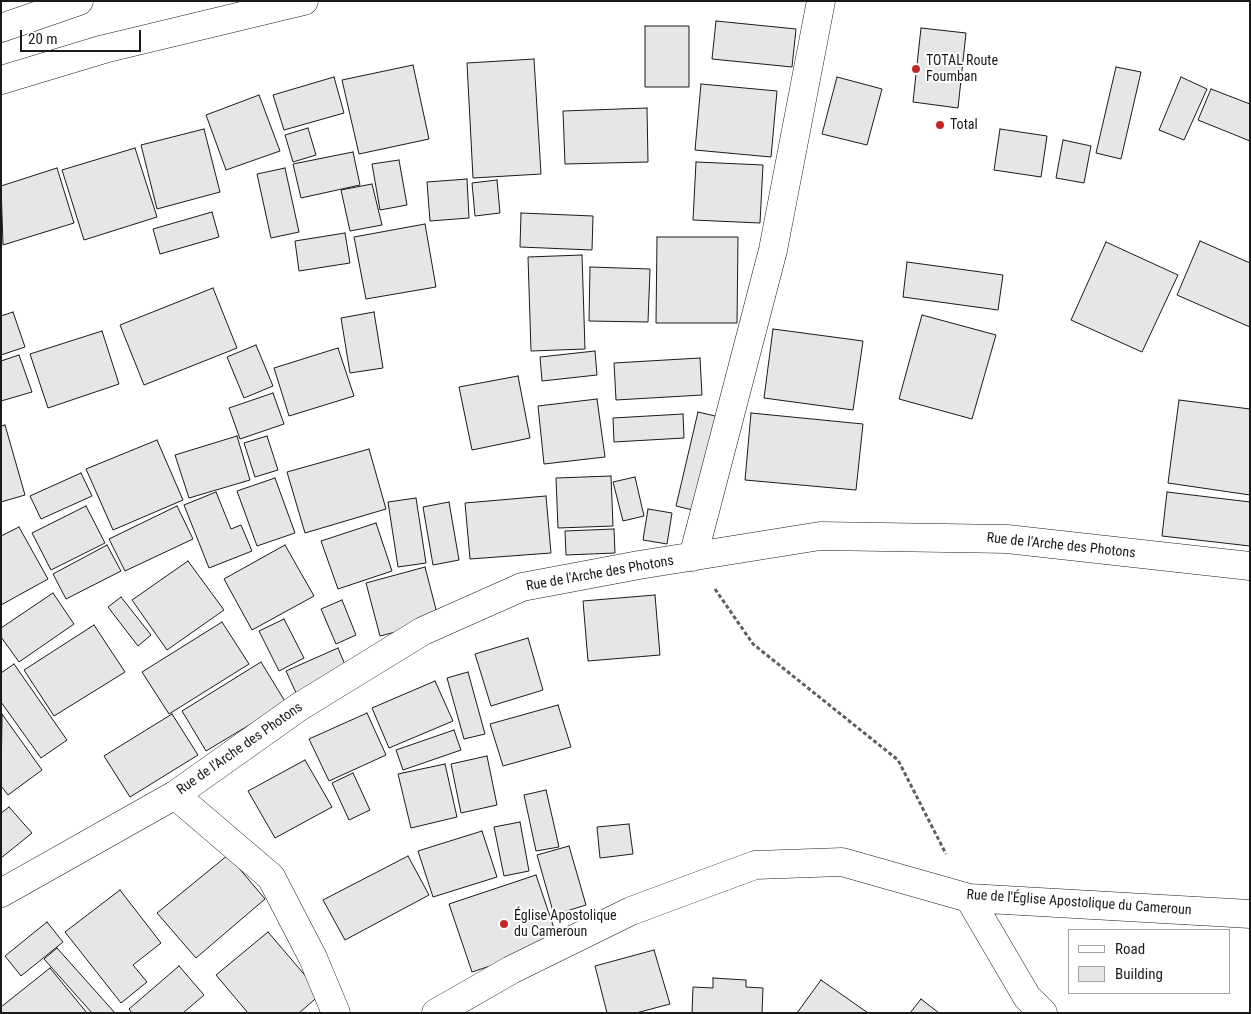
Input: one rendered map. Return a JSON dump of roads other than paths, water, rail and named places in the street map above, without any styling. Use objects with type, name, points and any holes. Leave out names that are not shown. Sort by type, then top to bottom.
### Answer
[{"type":"main road","points":[[1,28],[79,1]]},
{"type":"main road","points":[[1,80],[104,49],[304,1]]},
{"type":"main road","points":[[693,557],[773,250],[822,1]]},
{"type":"main road","name":"Rue de l'Arche des Photons","points":[[1,893],[175,795],[299,707],[423,632],[522,587],[820,536],[988,538],[1250,566]]},
{"type":"main road","points":[[175,795],[271,877],[313,958],[336,1013]]},
{"type":"main road","name":"Rue de l'Église Apostolique du Cameroun","points":[[436,1013],[511,970],[631,911],[755,865],[842,862],[969,898],[1250,914]]},
{"type":"main road","points":[[969,898],[1027,997],[1043,1013]]},
{"type":"place","name":"TOTAL Route Foumban","points":[[916,69]]},
{"type":"place","name":"Total","points":[[940,125]]},
{"type":"place","name":"Église Apostolique du Cameroun","points":[[504,924]]}]
